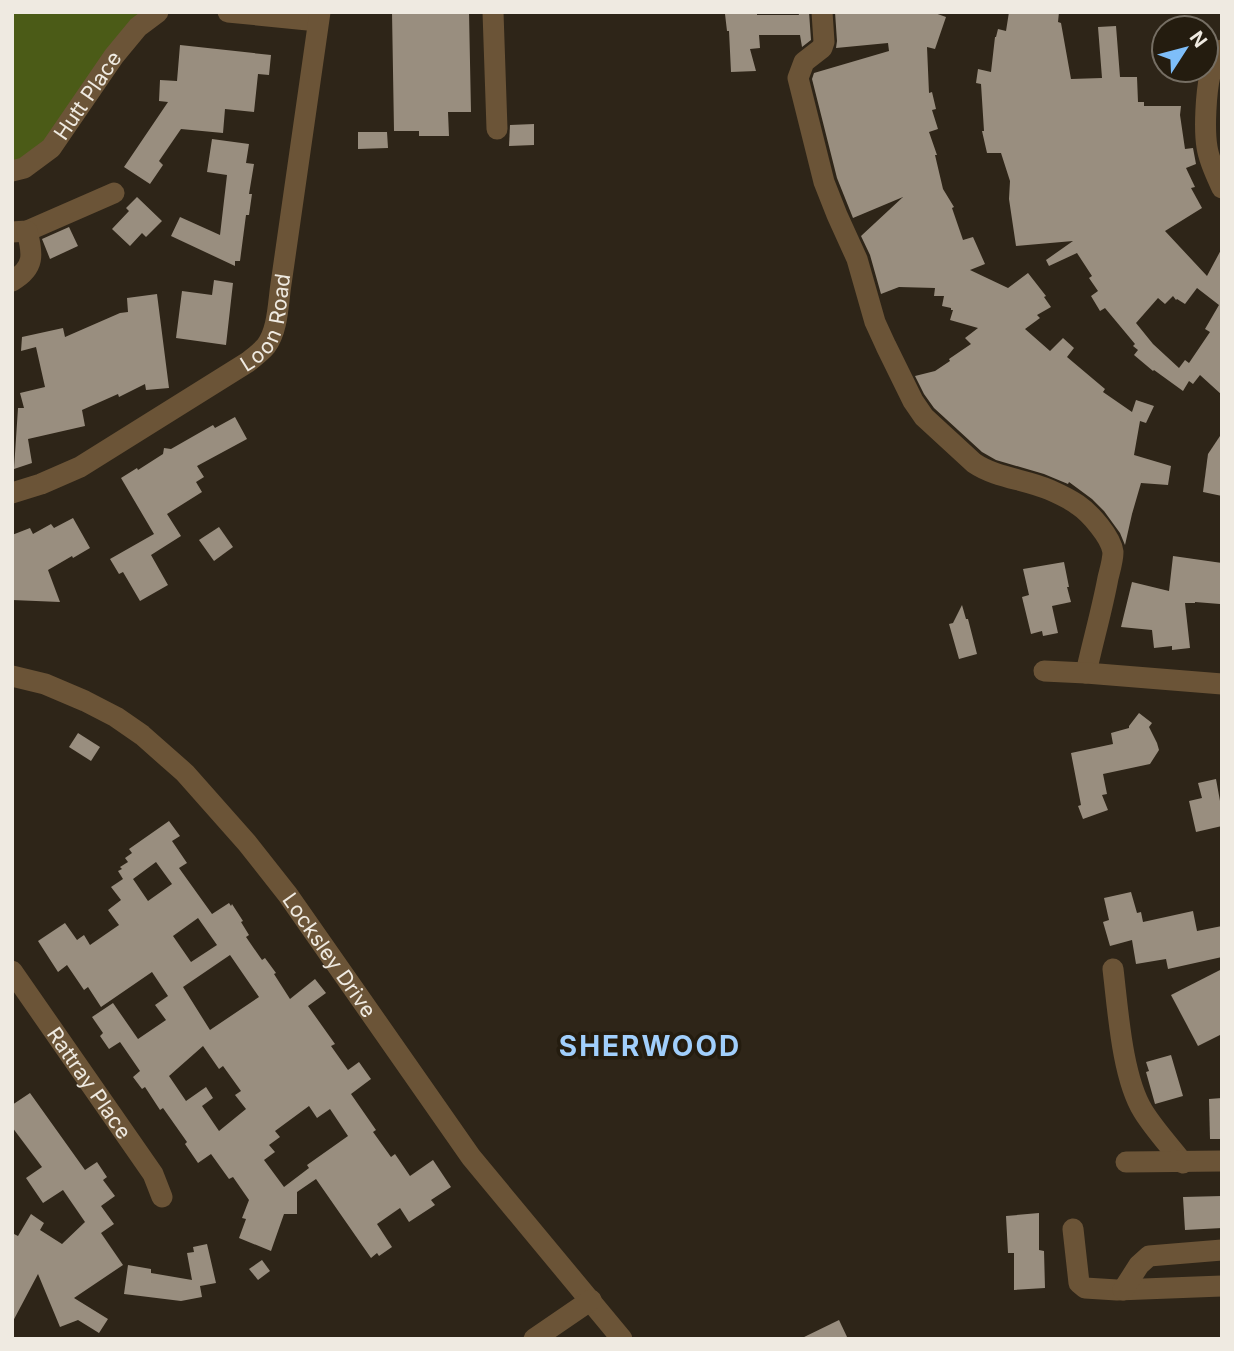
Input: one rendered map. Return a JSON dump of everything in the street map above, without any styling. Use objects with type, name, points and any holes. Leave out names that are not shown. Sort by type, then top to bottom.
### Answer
[{"type":"street","name":"Hutt Place","points":[[12,171],[23,167],[51,148],[114,56],[138,27],[158,12]]},
{"type":"street","points":[[228,12],[319,17]]},
{"type":"street","points":[[493,12],[498,129]]},
{"type":"street","points":[[822,12],[824,42],[820,51],[804,62],[798,78],[824,182],[858,259],[875,322],[913,401],[924,417],[982,469],[1048,489],[1079,506],[1095,521],[1112,548],[1105,593],[1086,673]]},
{"type":"street","name":"Loon Road","points":[[12,493],[80,467],[248,362],[264,349],[271,339],[319,17]]},
{"type":"street","points":[[1222,50],[1209,82],[1206,131],[1207,148],[1222,188]]},
{"type":"street","points":[[12,281],[22,275],[31,262],[32,249],[20,231],[114,193]]},
{"type":"street","points":[[1044,671],[1222,684]]},
{"type":"street","name":"Locksley Drive","points":[[12,676],[45,684],[116,716],[185,773],[247,843],[288,895],[471,1157],[622,1339]]},
{"type":"street","points":[[1113,969],[1125,1058],[1135,1093],[1143,1112],[1183,1163]]},
{"type":"street","name":"Rattray Place","points":[[12,971],[153,1174],[162,1196]]},
{"type":"street","points":[[1126,1162],[1222,1161]]},
{"type":"street","points":[[1073,1228],[1079,1283],[1085,1288],[1123,1290],[1222,1286]]},
{"type":"street","points":[[1123,1290],[1139,1265],[1149,1256],[1222,1250]]},
{"type":"street","points":[[534,1339],[591,1300]]},
{"type":"green space","points":[[12,12],[140,12],[37,157],[12,166]]},
{"type":"building","points":[[392,12],[469,12],[471,112],[448,112],[449,136],[419,136],[419,131],[394,131]]},
{"type":"building","points":[[726,12],[799,15],[798,12],[809,12],[811,40],[802,47],[800,35],[759,35],[760,48],[750,49],[756,71],[731,72]]},
{"type":"building","points":[[835,12],[932,12],[946,17],[935,49],[927,47],[929,93],[932,92],[936,109],[932,110],[938,129],[929,132],[937,155],[943,189],[954,207],[952,208],[963,240],[973,237],[985,264],[970,270],[1008,288],[1028,273],[1051,307],[1037,315],[1040,318],[1025,329],[1050,351],[1063,338],[1074,348],[1067,357],[1105,389],[1103,392],[1132,412],[1136,400],[1154,406],[1146,423],[1140,421],[1134,455],[1171,466],[1168,485],[1141,483],[1125,545],[1120,533],[1092,499],[1069,482],[1068,484],[996,460],[982,452],[934,408],[924,394],[915,376],[935,371],[950,361],[949,359],[971,344],[965,338],[978,328],[950,320],[953,310],[942,306],[944,296],[934,296],[935,288],[899,287],[881,294],[870,255],[861,236],[903,197],[853,218],[837,178],[812,79],[814,73],[889,51],[888,43],[836,48]]},
{"type":"building","points":[[1009,12],[1059,12],[1058,22],[1061,23],[1071,79],[1102,78],[1098,27],[1116,26],[1120,77],[1137,77],[1138,102],[1144,102],[1144,106],[1181,106],[1185,149],[1193,148],[1196,164],[1186,168],[1195,187],[1191,188],[1202,208],[1165,231],[1207,276],[1222,248],[1222,395],[1200,375],[1193,384],[1189,381],[1183,391],[1134,355],[1138,350],[1133,346],[1135,344],[1105,308],[1100,311],[1091,296],[1098,291],[1077,253],[1049,266],[1046,260],[1073,241],[1016,246],[1009,199],[1010,181],[1001,153],[987,153],[982,131],[981,84],[976,83],[978,69],[991,72],[998,29],[1006,31]],"holes":[[[1197,288],[1219,305],[1205,329],[1210,332],[1189,363],[1185,360],[1179,368],[1153,344],[1136,323],[1158,298],[1165,304],[1173,296],[1185,304]]]},
{"type":"building","points":[[180,45],[271,55],[269,75],[258,74],[254,112],[225,109],[223,133],[181,129],[159,161],[163,165],[150,184],[124,167],[168,102],[159,101],[160,80],[177,81]]},
{"type":"building","points":[[534,124],[534,145],[509,146],[510,125]]},
{"type":"building","points":[[358,132],[387,132],[388,148],[358,149]]},
{"type":"building","points":[[212,139],[249,144],[246,163],[254,164],[249,215],[246,215],[240,261],[235,261],[235,266],[171,236],[180,217],[220,235],[227,175],[207,172]]},
{"type":"building","points":[[137,197],[162,221],[146,237],[142,233],[130,246],[112,229],[129,211],[126,208]]},
{"type":"building","points":[[69,227],[78,246],[50,259],[42,239]]},
{"type":"building","points":[[214,280],[233,283],[226,345],[176,338],[182,291],[212,295]]},
{"type":"building","points":[[157,294],[169,388],[146,390],[145,384],[82,410],[85,426],[28,439],[32,463],[14,469],[18,408],[24,408],[20,393],[45,387],[36,347],[21,351],[22,337],[63,328],[65,337],[128,312],[127,298]]},
{"type":"building","points":[[235,417],[247,439],[197,466],[204,477],[196,482],[202,492],[167,514],[181,536],[151,555],[168,585],[140,601],[123,572],[119,574],[110,559],[154,534],[121,478],[163,454],[164,448],[171,449],[213,425],[215,428]]},
{"type":"building","points":[[1222,433],[1222,496],[1203,492],[1208,454]]},
{"type":"building","points":[[73,518],[90,548],[48,570],[60,602],[12,600],[12,535],[30,528],[33,534],[51,524],[54,528]]},
{"type":"building","points":[[219,527],[233,547],[214,561],[199,540]]},
{"type":"building","points":[[1173,556],[1222,563],[1220,604],[1185,603],[1190,648],[1172,650],[1172,646],[1154,648],[1152,630],[1121,627],[1132,582],[1169,591]]},
{"type":"building","points":[[1064,562],[1071,602],[1052,606],[1058,633],[1043,636],[1042,631],[1031,634],[1022,597],[1029,595],[1023,569]]},
{"type":"building","points":[[962,605],[977,654],[959,659],[949,624],[953,623]]},
{"type":"building","points":[[1139,713],[1152,723],[1149,727],[1159,750],[1150,764],[1103,774],[1107,794],[1102,795],[1108,810],[1083,819],[1078,806],[1081,805],[1071,753],[1113,744],[1111,733],[1129,728]]},
{"type":"building","points":[[78,733],[100,747],[91,761],[69,747]]},
{"type":"building","points":[[1216,779],[1222,826],[1196,832],[1189,801],[1202,798],[1198,783]]},
{"type":"building","points":[[169,821],[180,836],[172,841],[187,863],[179,868],[212,914],[229,903],[231,906],[232,904],[249,935],[246,937],[262,960],[265,958],[276,973],[274,974],[290,999],[315,979],[326,993],[308,1006],[335,1044],[331,1046],[348,1070],[359,1062],[371,1079],[351,1094],[391,1157],[395,1154],[410,1176],[433,1160],[451,1187],[431,1200],[435,1205],[409,1222],[400,1208],[377,1224],[392,1247],[379,1256],[377,1253],[371,1258],[316,1179],[297,1192],[297,1214],[284,1214],[271,1251],[239,1238],[246,1219],[242,1218],[249,1200],[233,1177],[229,1179],[211,1154],[198,1163],[163,1108],[160,1110],[145,1087],[142,1089],[133,1077],[140,1071],[120,1042],[109,1049],[100,1036],[103,1033],[92,1017],[113,1003],[138,1039],[166,1020],[155,1005],[168,996],[152,972],[101,1007],[88,987],[84,990],[67,965],[58,972],[38,941],[65,923],[77,940],[84,935],[90,945],[119,925],[108,910],[121,900],[111,887],[123,879],[118,871],[128,862],[125,858],[132,853],[129,849]],"holes":[[[156,862],[172,884],[148,901],[133,879]],[[198,918],[217,945],[191,962],[173,936]],[[230,955],[259,997],[210,1030],[183,987]],[[203,1046],[219,1069],[223,1066],[241,1091],[235,1095],[246,1109],[219,1131],[202,1106],[213,1098],[206,1087],[186,1101],[169,1076]],[[309,1106],[317,1118],[330,1109],[348,1136],[307,1165],[309,1168],[284,1187],[264,1160],[275,1152],[269,1145],[280,1137],[275,1131]]]},
{"type":"building","points":[[1131,892],[1137,913],[1141,912],[1143,922],[1193,911],[1197,931],[1222,926],[1222,957],[1168,969],[1166,959],[1136,964],[1132,940],[1110,946],[1103,922],[1109,920],[1104,898]]},
{"type":"building","points":[[1222,969],[1222,1034],[1198,1046],[1171,995]]},
{"type":"building","points":[[1171,1055],[1183,1096],[1155,1104],[1146,1062]]},
{"type":"building","points":[[30,1093],[85,1170],[97,1162],[107,1177],[103,1180],[115,1196],[101,1206],[114,1224],[101,1233],[123,1265],[74,1298],[108,1319],[99,1333],[78,1320],[60,1327],[38,1274],[12,1323],[12,1233],[18,1236],[31,1214],[44,1223],[40,1230],[62,1244],[85,1222],[63,1190],[43,1203],[26,1178],[42,1167],[12,1127],[12,1105]]},
{"type":"building","points":[[1222,1098],[1222,1139],[1210,1139],[1209,1099]]},
{"type":"building","points":[[1222,1196],[1222,1228],[1185,1230],[1183,1197]]},
{"type":"building","points":[[1039,1213],[1039,1250],[1044,1251],[1045,1288],[1014,1290],[1014,1253],[1008,1253],[1006,1216]]},
{"type":"building","points":[[207,1244],[216,1283],[200,1286],[202,1297],[181,1301],[124,1294],[128,1265],[151,1269],[151,1273],[192,1280],[187,1253],[194,1252],[193,1247]]},
{"type":"building","points":[[262,1260],[270,1271],[258,1280],[249,1269]]},
{"type":"building","points":[[839,1320],[848,1339],[800,1339]]},
{"type":"district","name":"SHERWOOD","points":[[650,1046]]}]
